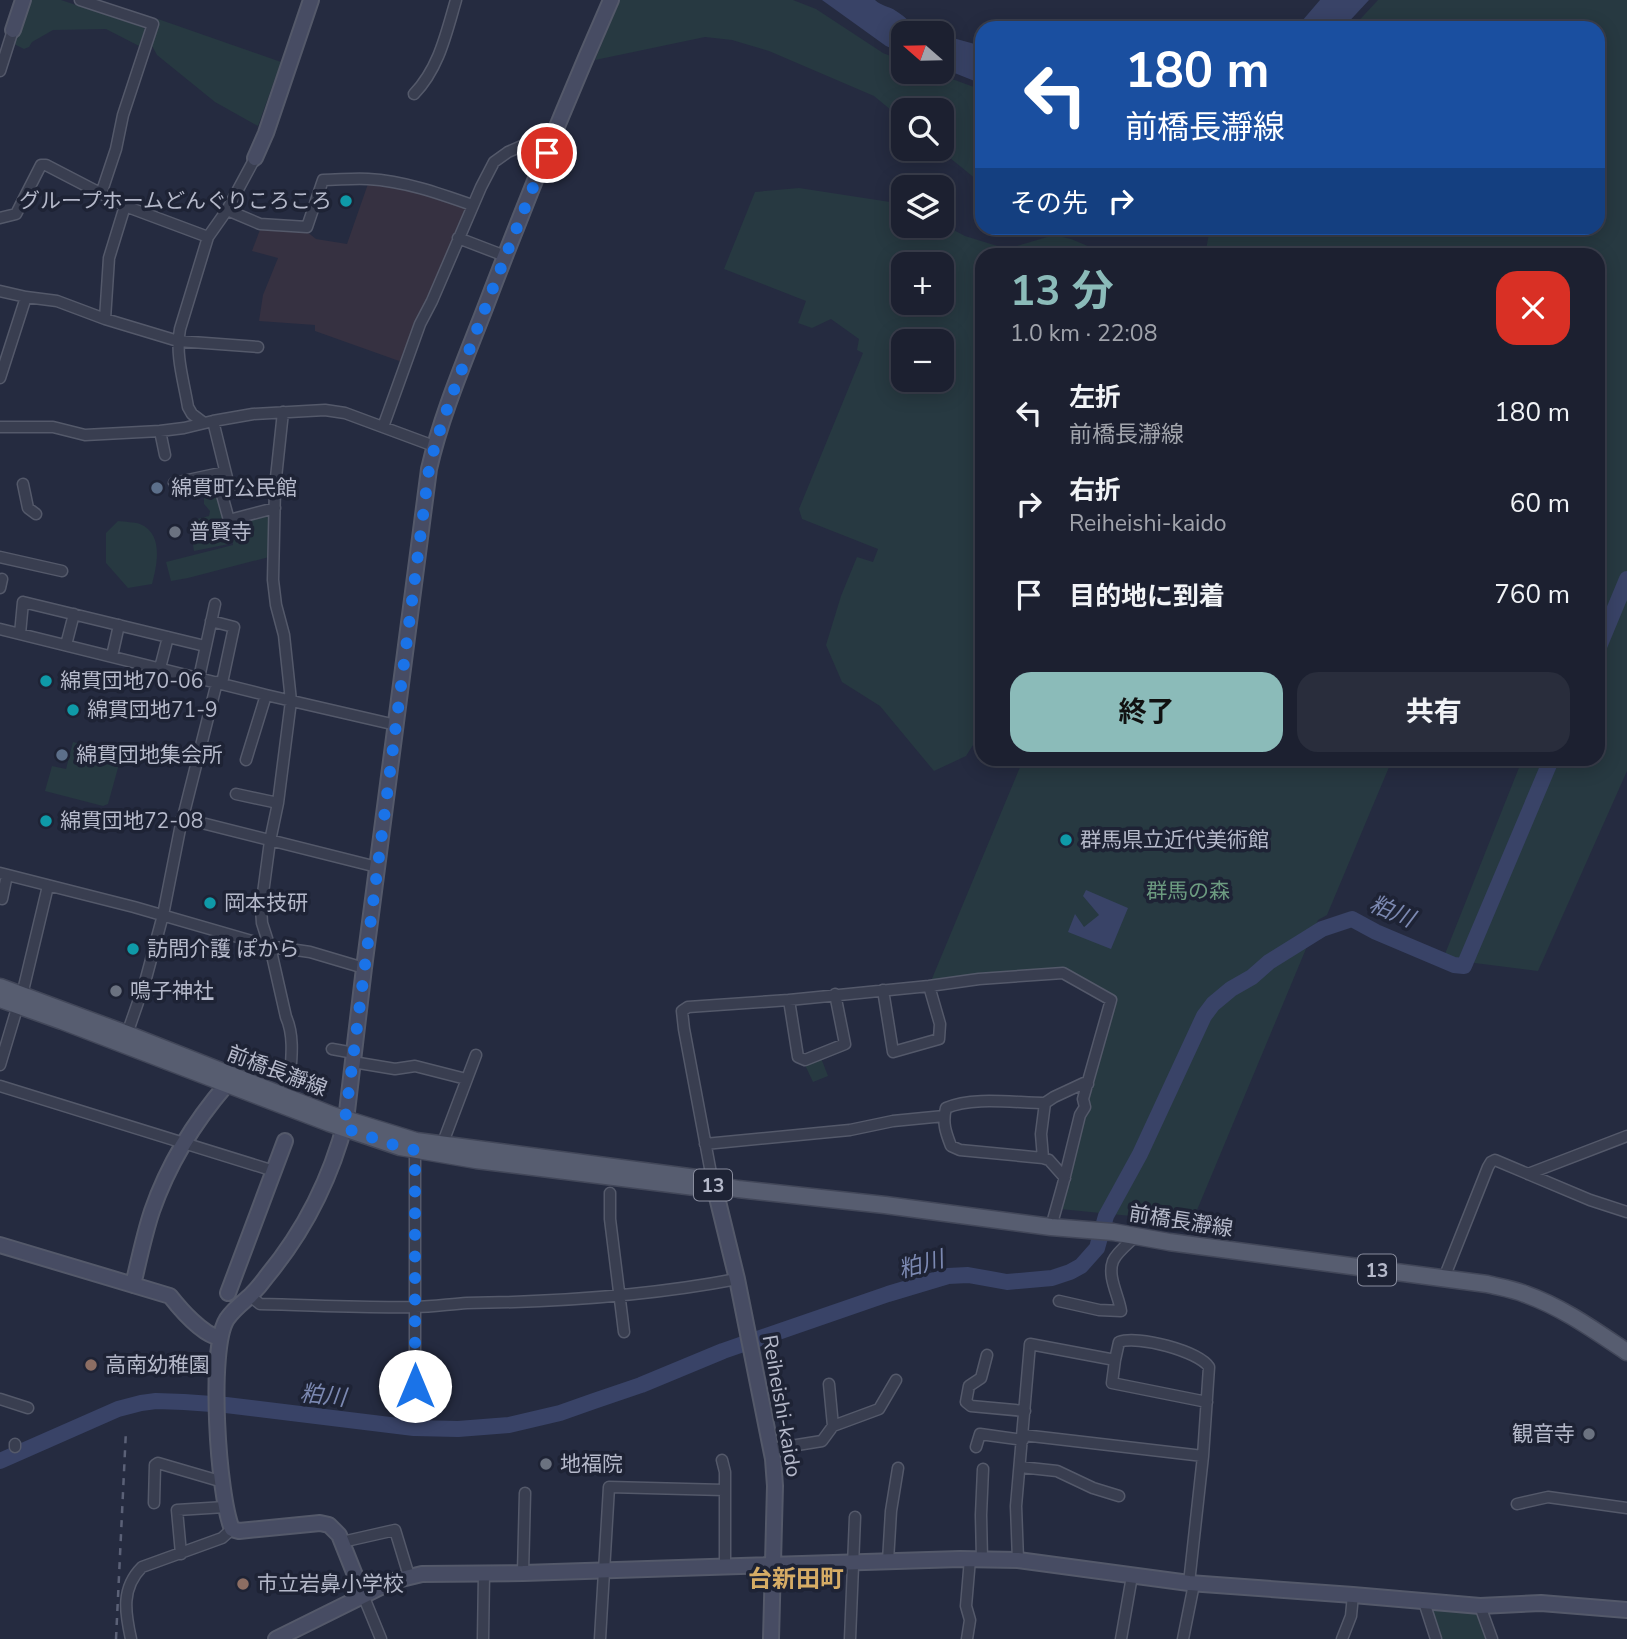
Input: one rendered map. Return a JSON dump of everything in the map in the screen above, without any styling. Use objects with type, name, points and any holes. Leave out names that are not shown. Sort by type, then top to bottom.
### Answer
[{"type":"main road","name":"前橋長瀞線","points":[[0,987],[20,1000],[227,1084],[345,1124],[416,1141],[704,1179],[713,1185],[738,1189],[1113,1232],[1487,1284],[1544,1301],[1627,1352]]},
{"type":"main road","name":"前橋長瀞線","points":[[0,999],[20,1000],[127,1034],[285,1096],[400,1147],[476,1160],[704,1188],[713,1185]]},
{"type":"street","points":[[0,71],[23,0]]},
{"type":"street","points":[[80,0],[153,23],[123,115],[102,194]]},
{"type":"street","points":[[275,508],[229,520],[222,495],[230,490],[225,472],[208,422],[192,414],[188,407],[178,341],[208,237],[227,210],[266,133],[311,0]]},
{"type":"street","points":[[414,94],[433,70],[456,0]]},
{"type":"street","points":[[232,1529],[225,1507],[216,1413],[220,1338],[228,1317],[250,1296],[291,1246],[312,1211],[345,1124],[429,469],[452,396],[505,256],[611,0]]},
{"type":"street","points":[[383,427],[420,324],[472,205],[494,162],[524,145],[547,153]]},
{"type":"street","points":[[0,218],[16,214],[41,165],[46,165],[125,206],[208,237]]},
{"type":"street","points":[[227,210],[260,224],[307,227],[323,180],[370,179],[433,192],[472,205]]},
{"type":"street","points":[[105,319],[109,258],[125,206]]},
{"type":"street","points":[[458,238],[505,256]]},
{"type":"street","points":[[1,288],[26,297],[57,300],[105,319],[178,341],[258,346]]},
{"type":"street","points":[[0,378],[26,297]]},
{"type":"street","points":[[0,428],[53,427],[85,435],[160,431],[253,414],[325,410],[345,413],[435,446]]},
{"type":"street","points":[[283,412],[276,474],[273,580],[284,635],[291,701],[261,908],[262,923],[290,1027],[289,1090],[285,1096]]},
{"type":"street","points":[[160,431],[165,455]]},
{"type":"street","points":[[174,483],[225,472]]},
{"type":"street","points":[[23,484],[28,508],[36,514]]},
{"type":"street","points":[[0,557],[62,571]]},
{"type":"street","points":[[20,634],[23,603],[205,646]]},
{"type":"street","points":[[199,678],[215,604]]},
{"type":"street","points":[[66,645],[74,614]]},
{"type":"street","points":[[127,1034],[145,982],[163,915],[182,818],[234,627],[211,621]]},
{"type":"street","points":[[111,656],[119,625]]},
{"type":"street","points":[[0,629],[396,725]]},
{"type":"street","points":[[160,668],[168,637]]},
{"type":"street","points":[[246,761],[266,695]]},
{"type":"street","points":[[236,794],[278,803]]},
{"type":"street","points":[[182,818],[377,867]]},
{"type":"street","points":[[2,899],[4,874],[163,915],[269,946],[310,952],[364,968]]},
{"type":"street","points":[[0,1065],[20,1000],[48,886]]},
{"type":"street","points":[[713,1185],[684,1029],[682,1011],[688,1007],[789,1000],[979,979],[1062,973],[1111,1000],[1051,1227]]},
{"type":"street","points":[[884,990],[893,1052],[939,1039],[940,1024],[929,986]]},
{"type":"street","points":[[789,1000],[798,1057],[804,1060],[845,1044],[835,994]]},
{"type":"street","points":[[332,1048],[354,1058],[396,1069],[415,1066],[466,1079]]},
{"type":"street","points":[[442,1145],[476,1055]]},
{"type":"street","points":[[1065,1178],[1049,1160],[1043,1158],[960,1150],[951,1146],[945,1132],[944,1116],[946,1108],[970,1101],[1045,1103],[1084,1083],[1088,1084]]},
{"type":"street","points":[[133,1285],[140,1252],[162,1186],[185,1143],[227,1084]]},
{"type":"street","points":[[0,1086],[274,1171]]},
{"type":"street","points":[[1043,1158],[1041,1134],[1045,1103]]},
{"type":"street","points":[[705,1144],[850,1130],[893,1121],[944,1116]]},
{"type":"street","points":[[1528,1174],[1627,1136]]},
{"type":"street","points":[[228,1293],[285,1141]]},
{"type":"street","points":[[415,1150],[415,1412]]},
{"type":"street","points":[[1444,1278],[1491,1162],[1495,1160],[1590,1200],[1627,1212]]},
{"type":"street","name":"Reiheishi-kaido","points":[[713,1185],[737,1279],[772,1449],[775,1486],[771,1639]]},
{"type":"street","points":[[610,1193],[610,1219],[624,1332]]},
{"type":"street","points":[[1059,1301],[1099,1310],[1121,1311],[1112,1268],[1114,1260],[1136,1236]]},
{"type":"street","points":[[0,1245],[170,1296],[211,1336],[220,1338]]},
{"type":"street","points":[[250,1296],[260,1304],[415,1307],[539,1302],[620,1295],[737,1279]]},
{"type":"street","points":[[1183,1639],[1191,1583],[1203,1456],[1207,1402],[1209,1367],[1205,1361],[1169,1346],[1129,1340],[1119,1342],[1112,1383],[1207,1402]]},
{"type":"street","points":[[1018,1560],[1016,1506],[1030,1344],[1115,1360]]},
{"type":"street","points":[[987,1355],[981,1378],[969,1386],[967,1402],[971,1406],[1025,1411]]},
{"type":"street","points":[[772,1449],[822,1441],[833,1426],[879,1409],[896,1380]]},
{"type":"street","points":[[829,1384],[833,1426]]},
{"type":"street","points":[[0,1399],[29,1408]]},
{"type":"street","points":[[975,1447],[980,1434],[1203,1456]]},
{"type":"street","points":[[722,1460],[725,1566]]},
{"type":"street","points":[[154,1503],[155,1465],[158,1463],[223,1482]]},
{"type":"street","points":[[1020,1467],[1057,1471],[1093,1488],[1119,1496]]},
{"type":"street","points":[[888,1561],[891,1511],[898,1468]]},
{"type":"street","points":[[967,1639],[970,1620],[966,1606],[976,1559],[983,1469]]},
{"type":"street","points":[[600,1639],[608,1486],[724,1490]]},
{"type":"street","points":[[523,1573],[525,1493]]},
{"type":"street","points":[[1517,1504],[1548,1497],[1627,1508]]},
{"type":"street","points":[[181,1554],[177,1510],[225,1507]]},
{"type":"street","points":[[850,1639],[855,1517]]},
{"type":"street","points":[[232,1529],[239,1531],[320,1523],[328,1525],[339,1535],[381,1639]]},
{"type":"street","points":[[131,1639],[127,1588],[134,1575],[142,1567],[222,1538],[232,1529]]},
{"type":"street","points":[[342,1542],[395,1530],[409,1576]]},
{"type":"street","points":[[276,1639],[363,1595],[409,1576],[436,1573],[604,1571],[976,1559],[1018,1560],[1191,1583],[1424,1602],[1480,1606],[1541,1603],[1627,1610]]},
{"type":"street","points":[[483,1639],[484,1574]]},
{"type":"street","points":[[1121,1639],[1132,1576]]},
{"type":"street","points":[[1342,1639],[1351,1616],[1353,1595]]},
{"type":"street","points":[[1424,1602],[1436,1639]]},
{"type":"street","points":[[1480,1606],[1492,1639]]},
{"type":"shaded area","points":[[369,181],[431,192],[467,208],[402,362],[315,331],[315,325],[259,321],[263,295],[278,258],[252,251],[261,227],[306,231],[316,239],[347,244]]},
{"type":"green space","points":[[29,0],[61,0],[145,29],[139,46],[106,29],[53,30],[24,49],[14,44]]},
{"type":"green space","points":[[620,0],[793,0],[816,9],[891,56],[891,84],[954,84],[954,80],[975,87],[975,178],[954,161],[954,98],[891,98],[891,110],[874,96],[769,51],[732,40],[705,37],[595,60]]},
{"type":"green space","points":[[1378,0],[1627,0],[1627,771],[1538,971],[1443,959],[1520,766],[1605,766],[1605,248],[1206,248],[1209,235],[1605,235],[1605,21],[1358,21]]},
{"type":"green space","points":[[158,19],[281,62],[258,126],[215,102],[157,55],[151,44]]},
{"type":"green space","points":[[799,188],[891,202],[891,238],[954,238],[954,230],[1004,248],[975,248],[975,742],[966,756],[934,771],[880,706],[842,682],[826,645],[841,596],[857,557],[873,562],[878,549],[802,519],[799,509],[863,353],[857,350],[859,339],[831,319],[812,328],[798,323],[806,301],[724,269],[755,192]]},
{"type":"green space","points":[[1054,235],[1092,248],[1010,248]]},
{"type":"green space","points":[[218,491],[229,544],[194,551],[189,521],[209,516],[210,511],[204,504],[204,493]]},
{"type":"green space","points":[[271,514],[269,557],[171,581],[166,562],[233,545],[230,525]]},
{"type":"green space","points":[[118,521],[140,524],[153,535],[157,551],[152,584],[128,588],[106,563],[106,533]]},
{"type":"green space","points":[[73,742],[120,754],[108,804],[103,806],[45,791],[52,766],[66,769]]},
{"type":"green space","name":"群馬の森","points":[[1021,766],[1389,766],[1327,915],[1318,920],[1192,1222],[1060,1209],[1116,999],[1063,969],[931,981]]},
{"type":"green space","points":[[821,1058],[828,1076],[813,1082],[805,1065]]},
{"type":"green space","points":[[1430,1607],[1477,1610],[1488,1639],[1439,1639]]},
{"type":"water","points":[[822,0],[875,0],[901,14],[909,21],[891,21],[891,48]]},
{"type":"water","points":[[1320,0],[1369,0],[1350,21],[1302,21]]},
{"type":"water","points":[[954,38],[975,44],[975,81],[954,73]]},
{"type":"water","points":[[1086,890],[1128,908],[1111,949],[1068,932],[1075,914],[1084,927],[1099,915],[1083,896]]},
{"type":"waterway","name":"粕川","points":[[1605,632],[1627,579]]},
{"type":"waterway","name":"粕川","points":[[0,1461],[118,1409],[156,1401],[226,1405],[414,1428],[458,1429],[509,1425],[560,1413],[641,1385],[723,1351],[948,1276],[968,1275],[1007,1282],[1052,1278],[1070,1272],[1081,1266],[1097,1248],[1106,1216],[1140,1154],[1204,1016],[1213,1004],[1269,962],[1322,929],[1352,919],[1454,965],[1464,966],[1548,766]]},
{"type":"railway","points":[[116,1639],[126,1430]]},
{"type":"place","name":"グループホームどんぐりころころ","points":[[346,201]]},
{"type":"place","name":"綿貫町公民館","points":[[157,488]]},
{"type":"place","name":"普賢寺","points":[[175,532]]},
{"type":"place","name":"綿貫団地70-06","points":[[46,681]]},
{"type":"place","name":"綿貫団地71-9","points":[[73,710]]},
{"type":"place","name":"綿貫団地集会所","points":[[62,755]]},
{"type":"place","name":"綿貫団地72-08","points":[[46,821]]},
{"type":"place","name":"群馬県立近代美術館","points":[[1066,840]]},
{"type":"place","name":"岡本技研","points":[[210,903]]},
{"type":"place","name":"訪問介護 ぽから","points":[[133,949]]},
{"type":"place","name":"鳴子神社","points":[[116,991]]},
{"type":"place","name":"高南幼稚園","points":[[91,1365]]},
{"type":"place","name":"観音寺","points":[[1589,1434]]},
{"type":"place","name":"地福院","points":[[546,1464]]},
{"type":"place","name":"市立岩鼻小学校","points":[[243,1584]]},
{"type":"district","name":"台新田町","points":[[796,1579]]},
{"type":"route","points":[[415,1386],[415,1150],[344,1128],[429,469],[447,408],[547,153]]}]
